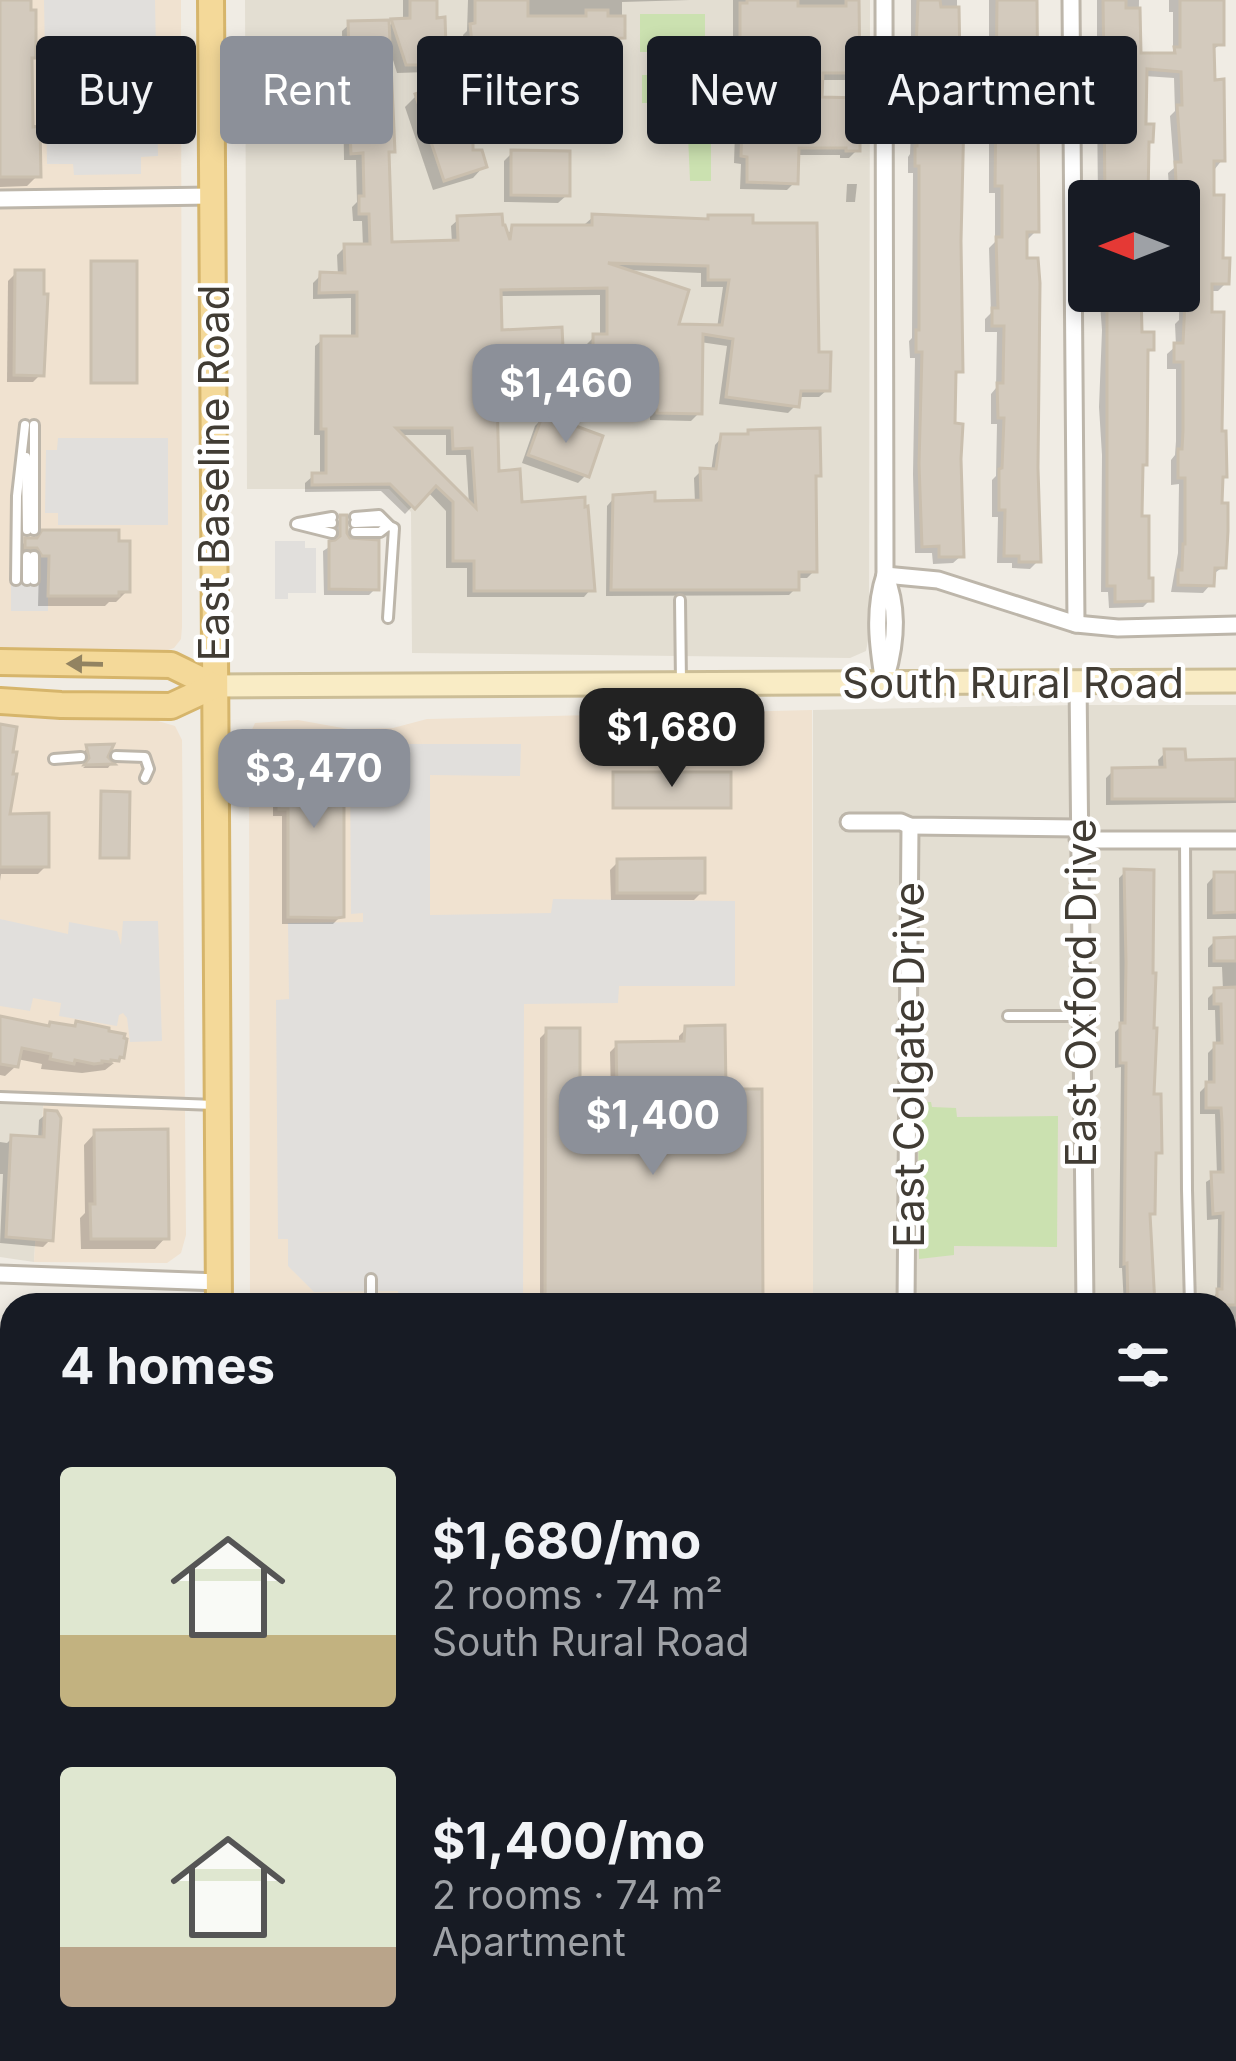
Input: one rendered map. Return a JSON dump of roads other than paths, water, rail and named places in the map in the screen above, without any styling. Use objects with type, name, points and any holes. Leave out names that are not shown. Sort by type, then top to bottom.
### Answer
[{"type":"main road","name":"East Baseline Road","points":[[211,0],[219,1293]]},
{"type":"main road","name":"South Rural Road","points":[[0,662],[171,665],[214,686]]},
{"type":"main road","name":"South Rural Road","points":[[0,701],[171,706],[214,686],[1236,681]]},
{"type":"street","points":[[884,0],[885,575],[878,595],[884,683]]},
{"type":"street","points":[[1071,0],[1076,624]]},
{"type":"street","points":[[0,199],[212,196]]},
{"type":"street","points":[[885,575],[938,580],[1076,624],[1118,628],[1236,625]]},
{"type":"street","name":"East Oxford Drive","points":[[1078,682],[1085,1293]]},
{"type":"street","points":[[849,822],[1236,841]]},
{"type":"street","name":"East Colgate Drive","points":[[906,1293],[910,826]]},
{"type":"street","points":[[0,1274],[208,1293]]},
{"type":"lane","points":[[31,530],[30,425],[17,496],[26,580],[31,556]]},
{"type":"lane","points":[[388,618],[394,528],[379,515],[355,524],[380,532],[389,525]]},
{"type":"lane","points":[[296,524],[332,524],[296,524]]},
{"type":"lane","points":[[680,600],[681,684]]},
{"type":"lane","points":[[116,756],[145,757],[149,769],[145,778]]},
{"type":"lane","points":[[54,759],[81,757]]},
{"type":"lane","points":[[1185,840],[1190,1293]]},
{"type":"lane","points":[[1008,1016],[1080,1016]]},
{"type":"lane","points":[[0,1097],[217,1105]]},
{"type":"lane","points":[[370,1279],[370,1293]]}]
